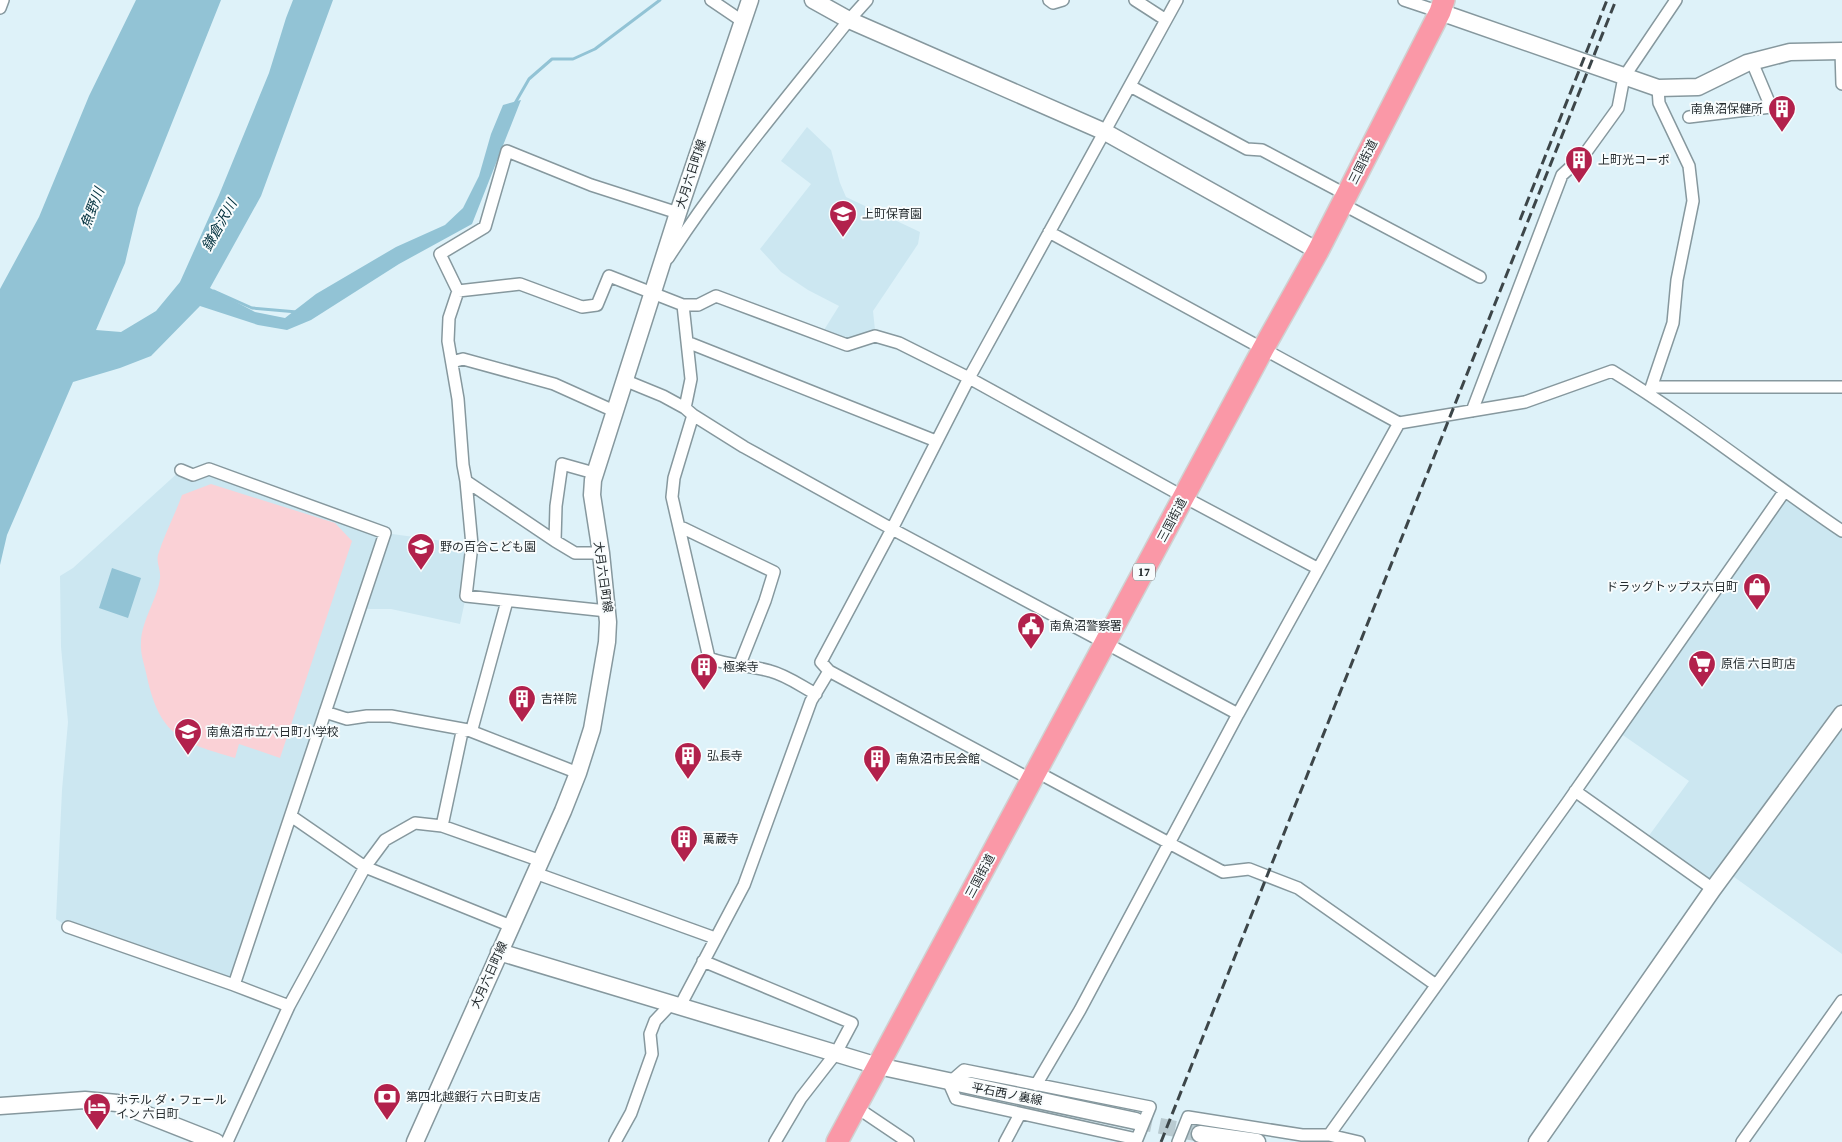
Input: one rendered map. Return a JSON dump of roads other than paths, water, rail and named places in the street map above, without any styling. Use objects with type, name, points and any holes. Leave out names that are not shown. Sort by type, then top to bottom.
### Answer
[{"type":"highway","name":"三国街道","points":[[838,1142],[1263,349],[1318,251],[1442,6]]},
{"type":"street","points":[[0,8],[3,0]]},
{"type":"street","points":[[711,0],[742,21]]},
{"type":"street","name":"大月六日町線","points":[[415,1142],[538,867],[578,773],[592,729],[607,642],[607,611],[592,495],[594,473],[654,293],[678,213],[750,0]]},
{"type":"street","points":[[813,0],[849,20],[1105,132],[1318,251]]},
{"type":"street","points":[[661,270],[694,218],[849,20],[867,0]]},
{"type":"street","points":[[1049,0],[1053,3],[1063,0]]},
{"type":"street","points":[[1135,0],[1166,20]]},
{"type":"street","points":[[1177,0],[968,378],[892,530],[821,662],[829,671],[1223,872],[1249,869],[1298,888],[1436,985]]},
{"type":"street","points":[[1404,0],[1442,6],[1624,78],[1658,88],[1698,87],[1752,62],[1790,52],[1841,51],[1842,84]]},
{"type":"street","points":[[1472,411],[1562,175],[1584,155],[1618,108],[1624,78],[1676,0]]},
{"type":"street","points":[[1689,118],[1771,107],[1752,62]]},
{"type":"street","points":[[1130,86],[1246,149],[1262,150],[1344,200],[1480,277]]},
{"type":"street","points":[[1650,390],[1673,323],[1677,280],[1692,201],[1690,166],[1659,103],[1658,88]]},
{"type":"street","points":[[607,611],[466,596],[472,545],[458,399],[448,341],[448,318],[458,291],[440,254],[486,228],[507,151],[591,185],[678,213]]},
{"type":"street","points":[[1050,232],[1399,423],[1525,402],[1612,371],[1650,390],[1784,492],[1842,531]]},
{"type":"street","points":[[458,291],[520,284],[582,307],[597,305],[609,276],[683,305],[698,305],[716,296],[847,345],[875,336],[899,343],[968,378],[1184,498],[1318,568]]},
{"type":"street","points":[[683,305],[691,379],[689,411],[674,478],[672,497],[710,658],[724,664],[740,664],[772,671],[816,694]]},
{"type":"street","points":[[687,342],[936,441]]},
{"type":"street","points":[[452,362],[463,359],[554,384],[614,410]]},
{"type":"street","points":[[624,380],[663,396],[744,447],[892,530],[1238,714]]},
{"type":"street","points":[[1650,390],[1842,387]]},
{"type":"street","points":[[1036,1085],[1085,1001],[1238,714],[1399,423]]},
{"type":"street","points":[[555,541],[557,498],[562,464],[594,473]]},
{"type":"street","points":[[181,470],[193,475],[209,469],[385,533],[234,985]]},
{"type":"street","points":[[466,481],[575,553],[601,553]]},
{"type":"street","points":[[1329,1135],[1575,791],[1784,492]]},
{"type":"street","points":[[680,529],[683,528],[774,572],[766,601],[740,664]]},
{"type":"street","points":[[442,826],[462,732],[472,729],[507,601]]},
{"type":"street","points":[[615,1142],[631,1113],[652,1054],[650,1034],[655,1021],[676,1005],[703,961],[744,884],[808,710],[829,671]]},
{"type":"street","points":[[325,712],[346,719],[367,716],[391,716],[468,730],[578,773]]},
{"type":"street","points":[[1537,1142],[1713,890],[1842,714]]},
{"type":"street","points":[[1575,791],[1713,890]]},
{"type":"street","points":[[291,816],[365,867],[511,926]]},
{"type":"street","points":[[227,1142],[289,1006],[365,867],[385,840],[415,823],[442,826],[715,938]]},
{"type":"street","points":[[68,928],[289,1006]]},
{"type":"street","name":"平石西ノ裏線","points":[[499,952],[878,1066],[949,1083],[1136,1120]]},
{"type":"street","points":[[703,961],[852,1023],[836,1054],[801,1098],[775,1142]]},
{"type":"street","points":[[1742,1142],[1842,1001]]},
{"type":"street","points":[[964,1070],[1036,1085],[1150,1107],[1137,1139],[1105,1137],[956,1099],[949,1083],[964,1070]]},
{"type":"street","points":[[0,1106],[85,1100],[117,1103],[216,1142]]},
{"type":"street","points":[[856,1107],[908,1142]]},
{"type":"street","points":[[1005,1142],[1020,1114]]},
{"type":"street","points":[[1178,1142],[1188,1117],[1302,1135],[1329,1135],[1359,1142]]},
{"type":"street","points":[[1200,1134],[1257,1142]]},
{"type":"water","points":[[136,0],[221,0],[138,208],[125,263],[96,330],[121,332],[156,311],[180,282],[219,195],[269,73],[293,0],[333,0],[261,196],[210,288],[255,312],[285,318],[316,294],[396,247],[445,225],[463,208],[479,176],[491,134],[503,105],[521,100],[472,224],[399,264],[311,320],[287,330],[258,325],[200,306],[151,356],[120,368],[73,382],[7,535],[0,565],[0,289],[39,217],[89,96]]},
{"type":"water","points":[[112,568],[141,578],[128,618],[99,608]]},
{"type":"waterway","points":[[514,105],[529,79],[552,59],[573,59],[595,49],[660,0]]},
{"type":"waterway","points":[[214,291],[252,308],[297,312]]},
{"type":"tunnel","points":[[1136,1121],[1200,1134]]},
{"type":"railway","points":[[1520,220],[1607,0]]},
{"type":"railway","points":[[1161,1142],[1616,0]]},
{"type":"place","name":"南魚沼保健所","points":[[1782,133]]},
{"type":"place","name":"上町光コーポ","points":[[1579,184]]},
{"type":"place","name":"上町保育園","points":[[843,238]]},
{"type":"place","name":"野の百合こども園","points":[[421,571]]},
{"type":"place","name":"ドラッグトップス六日町","points":[[1757,611]]},
{"type":"place","name":"南魚沼警察署","points":[[1031,650]]},
{"type":"place","name":"原信 六日町店","points":[[1702,688]]},
{"type":"place","name":"極楽寺","points":[[704,691]]},
{"type":"place","name":"吉祥院","points":[[522,723]]},
{"type":"place","name":"南魚沼市立六日町小学校","points":[[188,756]]},
{"type":"place","name":"弘長寺","points":[[688,780]]},
{"type":"place","name":"南魚沼市民会館","points":[[877,783]]},
{"type":"place","name":"萬蔵寺","points":[[684,863]]},
{"type":"place","name":"第四北越銀行 六日町支店","points":[[387,1121]]},
{"type":"place","name":"ホテル ダ・フェール イン 六日町","points":[[97,1131]]},
{"type":"water label","name":"魚野川","points":[[92,208]]},
{"type":"water label","name":"鎌倉沢川","points":[[219,225]]}]
